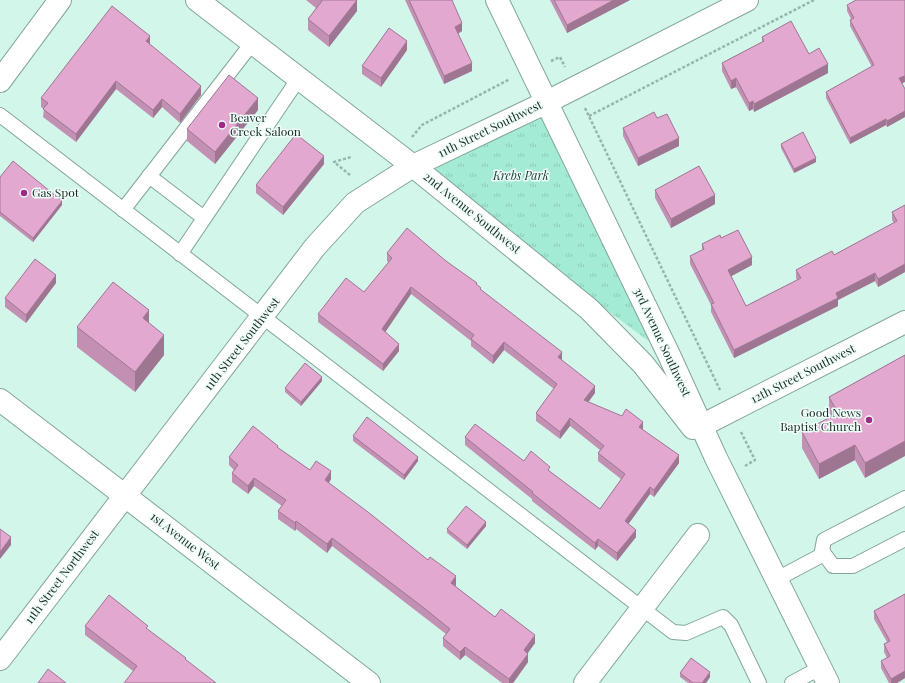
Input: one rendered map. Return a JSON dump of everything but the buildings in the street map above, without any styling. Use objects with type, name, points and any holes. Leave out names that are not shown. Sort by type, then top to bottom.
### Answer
[{"type":"main road","points":[[0,81],[60,0]]},
{"type":"main road","name":"2nd Avenue Southwest","points":[[197,0],[413,166],[589,309],[643,364],[716,458]]},
{"type":"main road","name":"3rd Avenue Southwest","points":[[497,0],[670,357],[716,458],[824,676]]},
{"type":"main road","name":"11th Street Southwest","points":[[125,496],[316,247],[355,203],[413,166],[547,102],[747,0]]},
{"type":"main road","name":"12th Street Southwest","points":[[701,426],[905,322]]},
{"type":"main road","name":"1st Avenue West","points":[[0,400],[369,683]]},
{"type":"main road","name":"11th Street Northwest","points":[[0,659],[125,496]]},
{"type":"main road","points":[[585,683],[698,535]]},
{"type":"lane","points":[[123,210],[253,42]]},
{"type":"lane","points":[[180,254],[299,78]]},
{"type":"lane","points":[[0,115],[642,610],[673,632],[686,633],[723,617],[731,625],[759,683]]},
{"type":"lane","points":[[149,176],[204,218]]},
{"type":"lane","points":[[905,498],[824,540],[822,551],[833,566],[854,566],[905,539]]},
{"type":"lane","points":[[776,579],[824,554]]},
{"type":"lane","points":[[792,683],[824,676]]},
{"type":"path","points":[[589,116],[814,0]]},
{"type":"path","points":[[410,138],[422,125],[511,79]]},
{"type":"path","points":[[575,87],[730,411],[755,460],[744,466]]},
{"type":"path","points":[[350,175],[334,162],[351,157]]},
{"type":"green space","name":"Krebs Park","points":[[547,102],[670,357],[413,166]]},
{"type":"place","name":"Beaver Creek Saloon","points":[[222,125]]},
{"type":"place","name":"Gas Spot","points":[[24,193]]},
{"type":"place","name":"Good News Baptist Church","points":[[869,420]]}]
